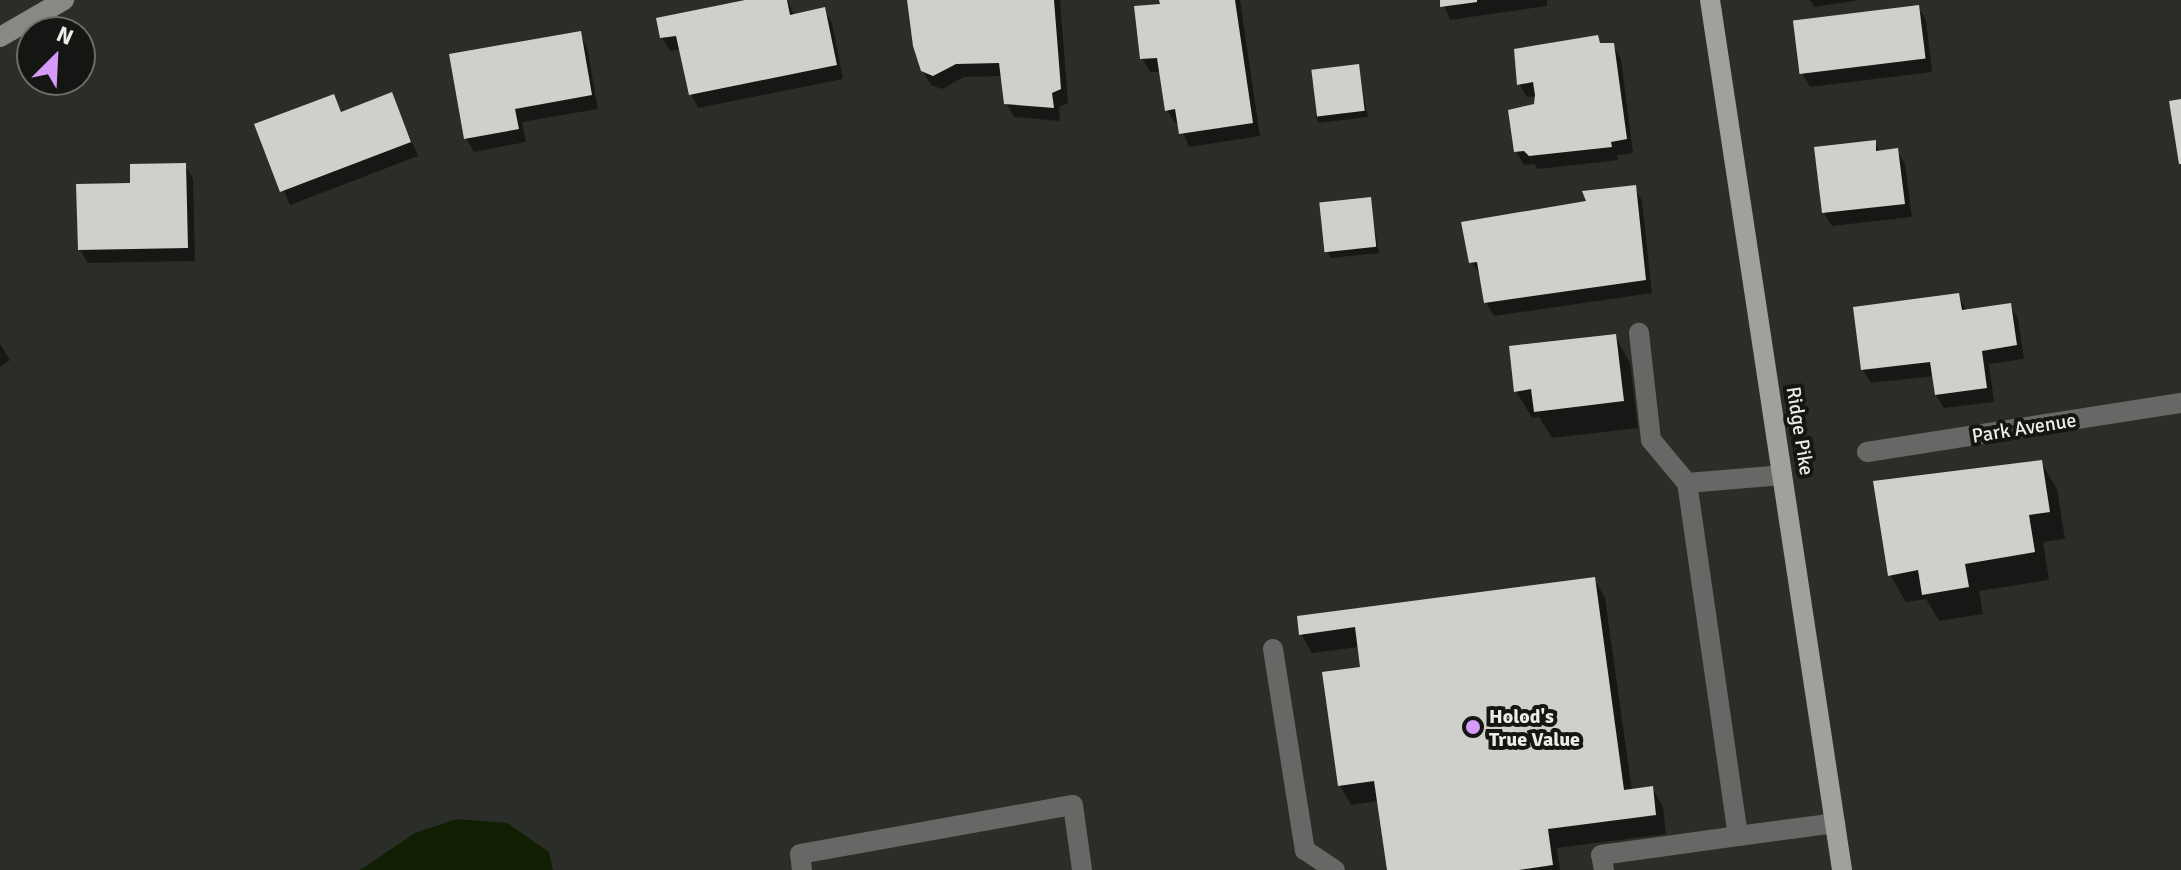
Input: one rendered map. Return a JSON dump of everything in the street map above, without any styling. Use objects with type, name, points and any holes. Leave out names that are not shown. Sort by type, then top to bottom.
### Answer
[{"type":"main road","name":"Ridge Pike","points":[[1710,0],[1842,870]]},
{"type":"street","points":[[0,37],[64,0]]},
{"type":"street","points":[[1639,333],[1651,440],[1687,483],[1738,836]]},
{"type":"street","name":"Park Avenue","points":[[1867,452],[2181,403]]},
{"type":"street","points":[[1687,483],[1782,475]]},
{"type":"street","points":[[1273,649],[1305,850],[1335,870]]},
{"type":"street","points":[[802,870],[800,854],[1073,805],[1082,870]]},
{"type":"street","points":[[1604,870],[1601,855],[1835,823]]},
{"type":"shaded area","points":[[457,819],[507,823],[549,852],[553,870],[360,870],[415,833]]},
{"type":"building","points":[[745,0],[787,0],[790,15],[825,7],[837,65],[689,95],[676,36],[660,38],[656,18]]},
{"type":"building","points":[[907,0],[1054,0],[1061,89],[1052,93],[1054,108],[1004,104],[999,63],[956,64],[933,76],[921,71],[913,46]]},
{"type":"building","points":[[1159,0],[1235,0],[1253,123],[1179,134],[1175,109],[1165,111],[1157,58],[1140,59],[1134,6],[1160,4]]},
{"type":"building","points":[[1440,0],[1477,0],[1477,2],[1440,7]]},
{"type":"building","points":[[1919,5],[1926,59],[1800,74],[1793,20]]},
{"type":"building","points":[[581,31],[592,95],[515,109],[519,129],[464,139],[449,54]]},
{"type":"building","points":[[1598,35],[1600,43],[1614,43],[1627,139],[1611,142],[1612,147],[1529,156],[1524,151],[1514,152],[1508,110],[1534,104],[1535,95],[1533,82],[1517,85],[1514,49]]},
{"type":"building","points":[[1359,64],[1365,111],[1317,116],[1311,70]]},
{"type":"building","points":[[392,92],[411,142],[280,192],[254,124],[334,94],[341,112]]},
{"type":"building","points":[[2181,99],[2181,164],[2179,164],[2169,101]]},
{"type":"building","points":[[1876,140],[1876,151],[1898,148],[1905,204],[1822,213],[1814,147]]},
{"type":"building","points":[[186,163],[188,248],[78,250],[76,184],[130,183],[130,164]]},
{"type":"building","points":[[1636,185],[1646,280],[1484,303],[1477,262],[1469,263],[1461,222],[1586,201],[1582,191]]},
{"type":"building","points":[[1371,197],[1376,247],[1325,252],[1319,202]]},
{"type":"building","points":[[1959,293],[1962,310],[2011,303],[2017,345],[1982,351],[1987,388],[1935,395],[1930,362],[1861,370],[1853,307]]},
{"type":"building","points":[[1616,334],[1624,401],[1534,412],[1531,389],[1514,392],[1509,346]]},
{"type":"building","points":[[2042,460],[2050,512],[2029,515],[2035,552],[1965,564],[1969,587],[1922,595],[1918,570],[1888,576],[1873,481]]},
{"type":"building","name":"Holod's True Value","points":[[1595,577],[1624,790],[1653,786],[1656,815],[1548,829],[1553,865],[1519,870],[1387,870],[1374,781],[1338,786],[1322,672],[1360,667],[1355,627],[1299,635],[1297,616]]},
{"type":"place","name":"Holod's True Value","points":[[1473,727]]}]
